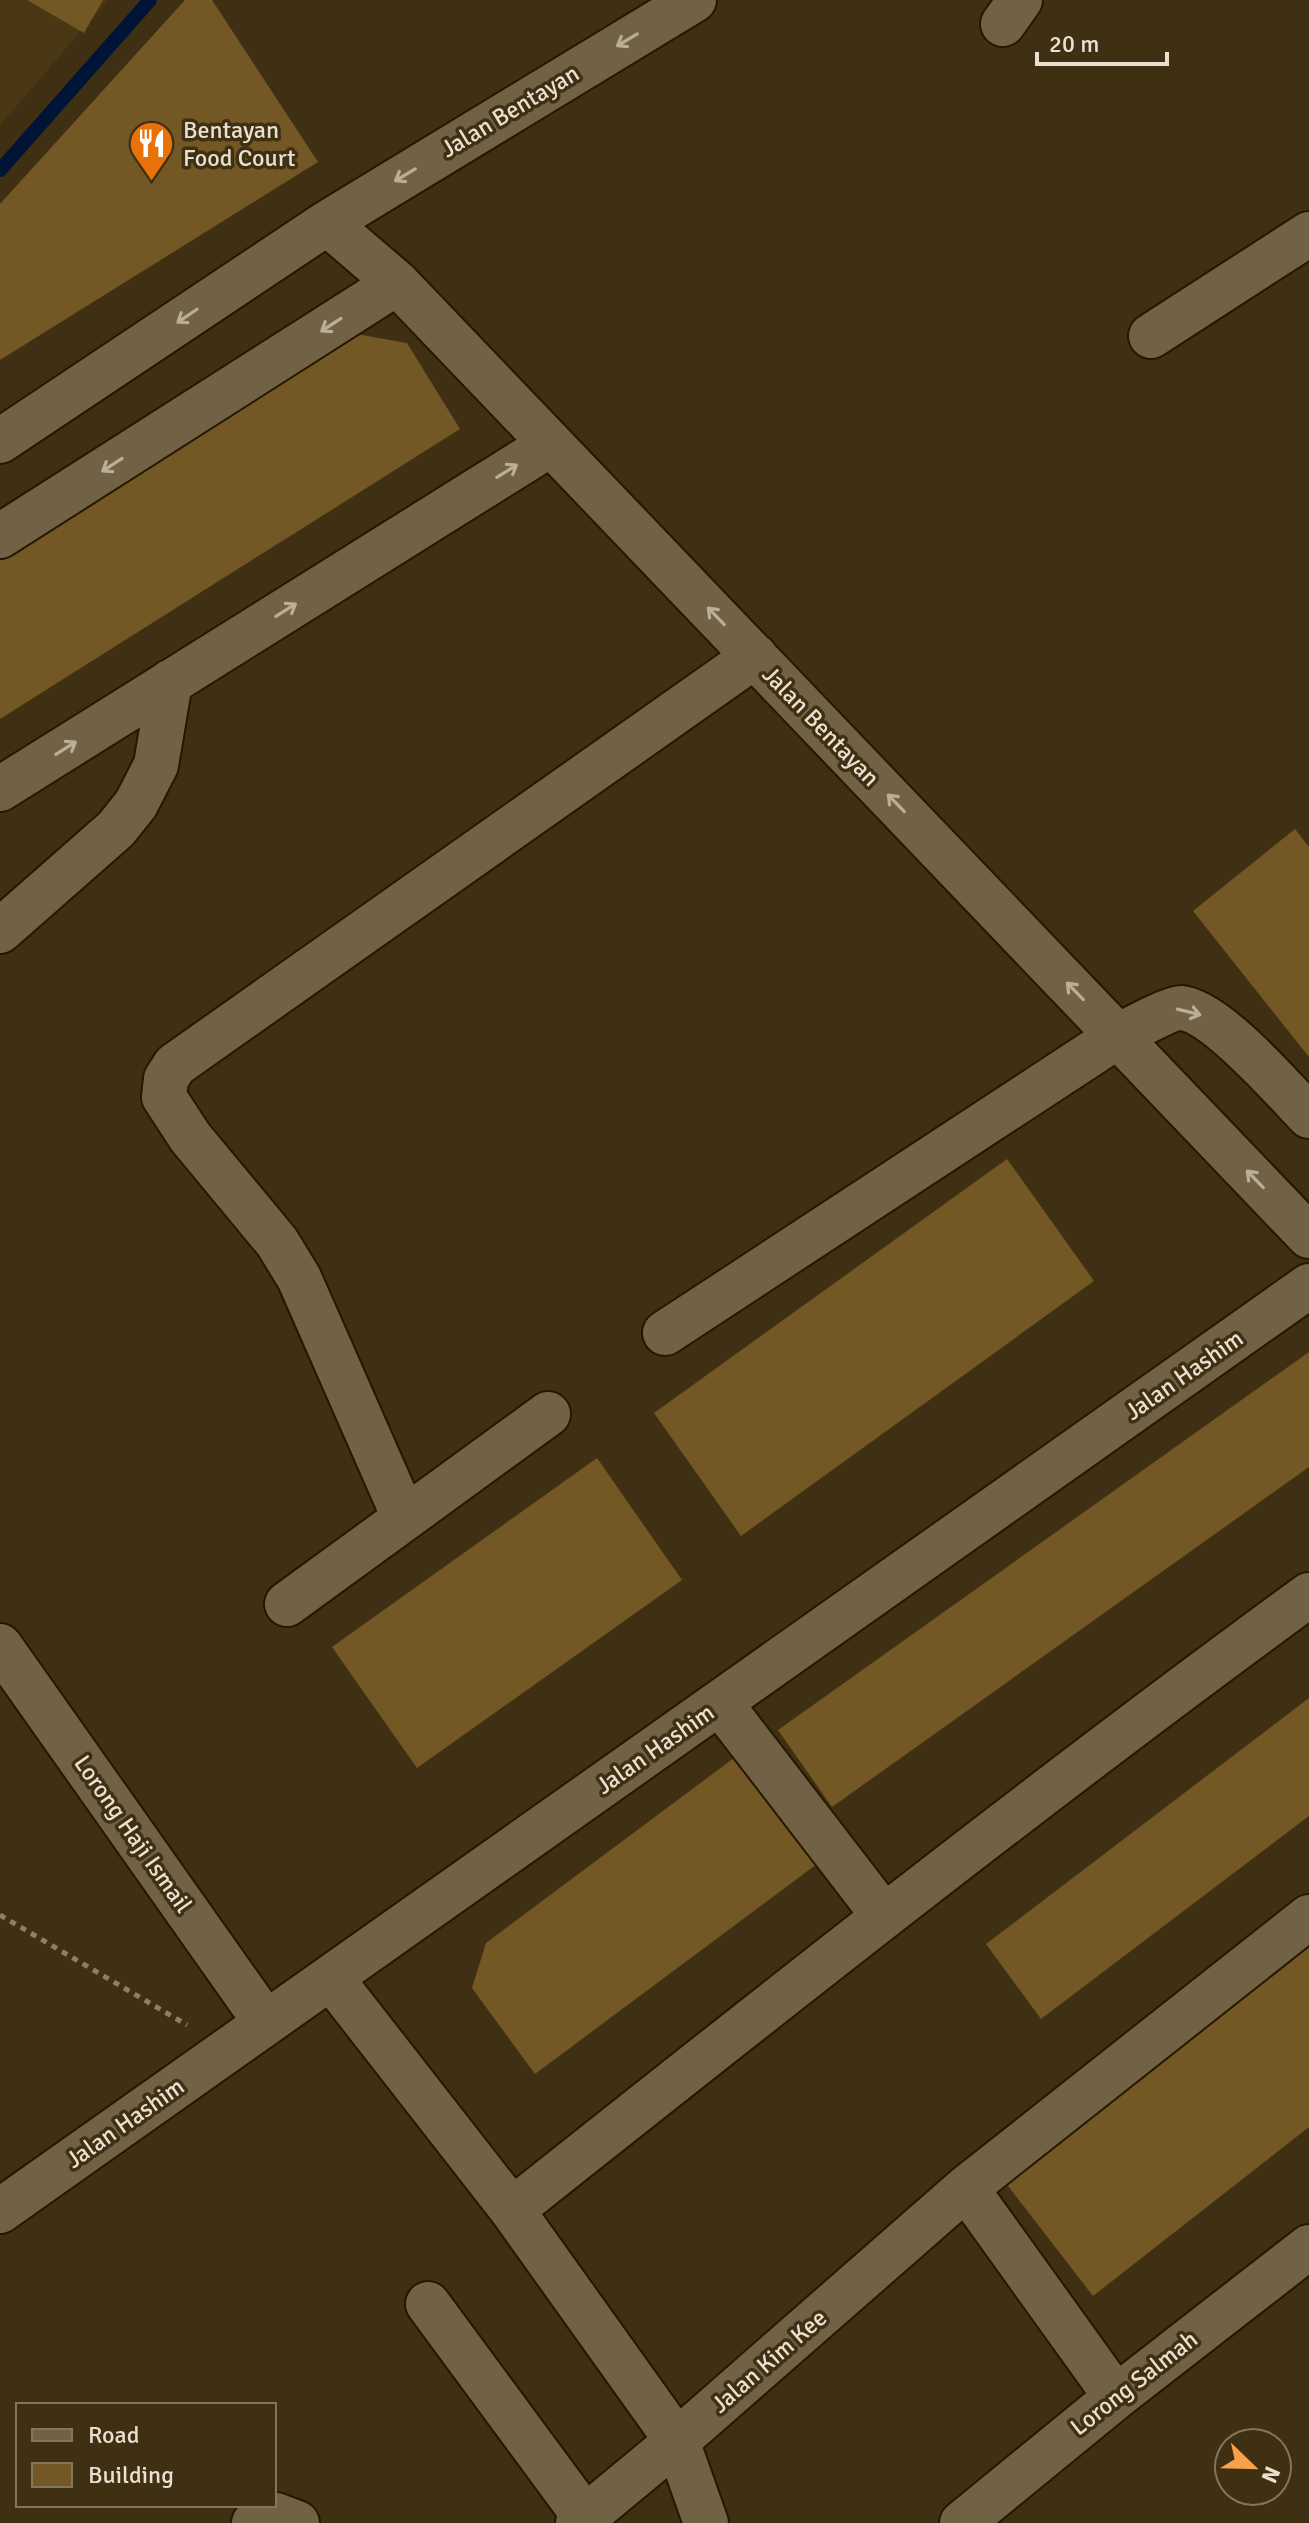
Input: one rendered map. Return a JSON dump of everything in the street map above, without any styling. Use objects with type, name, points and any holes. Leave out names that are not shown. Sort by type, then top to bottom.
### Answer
[{"type":"street","name":"Jalan Bentayan","points":[[0,441],[327,223],[694,0]]},
{"type":"street","name":"Jalan Bentayan","points":[[327,223],[397,283],[1309,1236]]},
{"type":"street","points":[[1151,336],[1309,234]]},
{"type":"street","points":[[0,536],[397,283]]},
{"type":"street","points":[[0,789],[551,444]]},
{"type":"street","points":[[404,1517],[299,1278],[277,1242],[190,1137],[164,1097],[166,1079],[175,1065],[755,656]]},
{"type":"street","points":[[0,931],[116,829],[136,804],[156,765],[170,682]]},
{"type":"street","points":[[665,1333],[1118,1036],[1178,1008],[1198,1012],[1218,1025],[1309,1116]]},
{"type":"street","name":"Jalan Hashim","points":[[0,2211],[1309,1286]]},
{"type":"street","points":[[287,1604],[548,1414]]},
{"type":"street","points":[[512,2210],[883,1915],[1309,1595]]},
{"type":"street","name":"Lorong Haji Ismail","points":[[0,1646],[266,2023]]},
{"type":"street","points":[[720,1703],[883,1915]]},
{"type":"street","name":"Jalan Kim Kee","points":[[581,2520],[677,2441],[966,2188],[1309,1917]]},
{"type":"street","points":[[331,1978],[512,2210],[677,2441],[706,2523]]},
{"type":"street","points":[[966,2188],[1116,2397]]},
{"type":"street","name":"Lorong Salmah","points":[[962,2523],[1116,2397],[1309,2247]]},
{"type":"street","points":[[428,2304],[581,2520]]},
{"type":"street","points":[[254,2523],[276,2515],[297,2523]]},
{"type":"path","points":[[0,1915],[229,2049]]},
{"type":"shaded area","points":[[0,0],[108,0],[0,125]]},
{"type":"building","points":[[27,0],[103,0],[84,33]]},
{"type":"building","name":"Bentayan Food Court","points":[[185,0],[212,0],[318,162],[0,360],[0,204]]},
{"type":"building","points":[[356,334],[407,343],[460,429],[0,719],[0,559]]},
{"type":"building","points":[[1295,829],[1309,847],[1309,1057],[1193,911]]},
{"type":"building","points":[[1007,1159],[1094,1281],[741,1536],[654,1413]]},
{"type":"building","points":[[1309,1352],[1309,1467],[832,1807],[778,1730]]},
{"type":"building","points":[[597,1458],[682,1580],[417,1768],[332,1647]]},
{"type":"building","points":[[1309,1698],[1309,1816],[1041,2019],[986,1944]]},
{"type":"building","points":[[750,1746],[829,1855],[535,2074],[472,1988],[486,1943]]},
{"type":"building","points":[[1309,1944],[1309,2127],[1093,2296],[1005,2182]]},
{"type":"waterway","points":[[0,170],[150,0]]},
{"type":"place","name":"Bentayan Food Court","points":[[152,183]]}]
